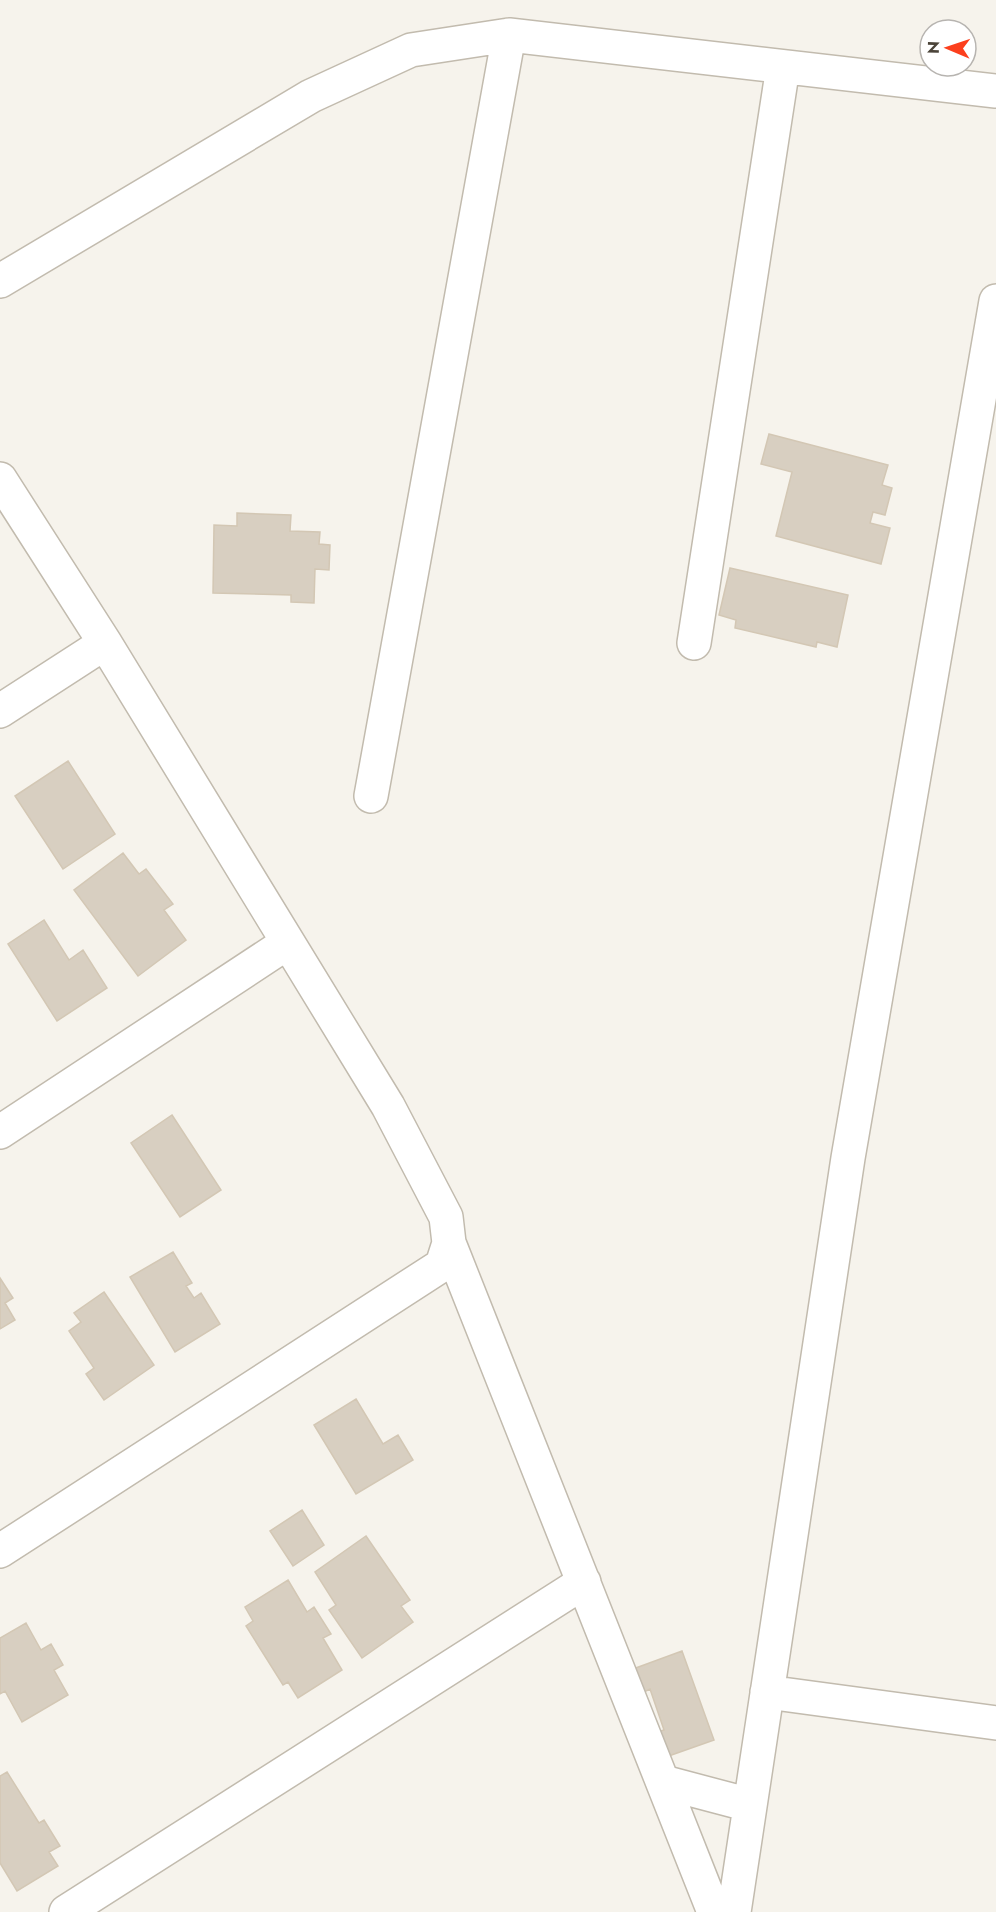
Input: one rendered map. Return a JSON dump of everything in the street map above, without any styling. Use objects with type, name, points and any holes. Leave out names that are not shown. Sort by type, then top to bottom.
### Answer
[{"type":"street","points":[[371,796],[509,35]]},
{"type":"street","points":[[0,281],[311,96],[411,50],[509,35],[996,91]]},
{"type":"street","points":[[694,643],[783,67]]},
{"type":"street","points":[[734,1912],[848,1158],[996,301]]},
{"type":"street","points":[[0,479],[105,643],[388,1106],[446,1217],[449,1243],[714,1912]]},
{"type":"street","points":[[0,711],[105,643]]},
{"type":"street","points":[[0,1132],[287,943]]},
{"type":"street","points":[[0,1551],[442,1265],[449,1243]]},
{"type":"street","points":[[66,1912],[584,1582]]},
{"type":"street","points":[[768,1692],[996,1723]]},
{"type":"street","points":[[663,1782],[750,1805]]},
{"type":"building","points":[[769,434],[888,465],[882,485],[892,488],[885,515],[873,512],[870,523],[890,528],[881,564],[776,536],[792,472],[761,464]]},
{"type":"building","points":[[237,513],[291,515],[290,531],[320,532],[319,544],[330,545],[329,570],[315,569],[314,603],[291,602],[291,595],[213,593],[214,525],[237,526]]},
{"type":"building","points":[[730,568],[848,595],[837,647],[817,642],[816,647],[735,628],[736,620],[719,615]]},
{"type":"building","points":[[68,761],[115,834],[63,869],[15,796]]},
{"type":"building","points":[[123,853],[139,874],[146,869],[173,904],[164,910],[186,940],[138,976],[74,890]]},
{"type":"building","points":[[44,920],[69,960],[83,950],[107,988],[57,1021],[8,944]]},
{"type":"building","points":[[172,1115],[221,1190],[180,1217],[131,1143]]},
{"type":"building","points":[[173,1252],[192,1283],[186,1286],[194,1298],[201,1293],[220,1324],[175,1352],[130,1277]]},
{"type":"building","points":[[0,1278],[13,1298],[5,1303],[15,1320],[0,1329]]},
{"type":"building","points":[[104,1292],[154,1365],[104,1400],[86,1374],[94,1368],[69,1331],[81,1322],[74,1313]]},
{"type":"building","points":[[356,1399],[383,1444],[398,1435],[413,1460],[356,1494],[314,1425]]},
{"type":"building","points":[[302,1510],[324,1545],[293,1566],[270,1531]]},
{"type":"building","points":[[366,1536],[410,1600],[401,1606],[413,1622],[362,1658],[329,1610],[336,1605],[315,1572]]},
{"type":"building","points":[[288,1580],[307,1612],[314,1607],[331,1634],[323,1638],[342,1670],[298,1698],[288,1682],[283,1685],[246,1626],[253,1621],[245,1607]]},
{"type":"building","points":[[26,1623],[41,1650],[51,1644],[63,1665],[54,1670],[68,1695],[22,1722],[5,1691],[0,1694],[0,1638]]},
{"type":"building","points":[[682,1651],[714,1740],[663,1758],[654,1733],[664,1730],[650,1689],[642,1693],[633,1669]]},
{"type":"building","points":[[7,1772],[39,1823],[44,1820],[60,1846],[49,1852],[58,1866],[17,1891],[0,1863],[0,1776]]}]
